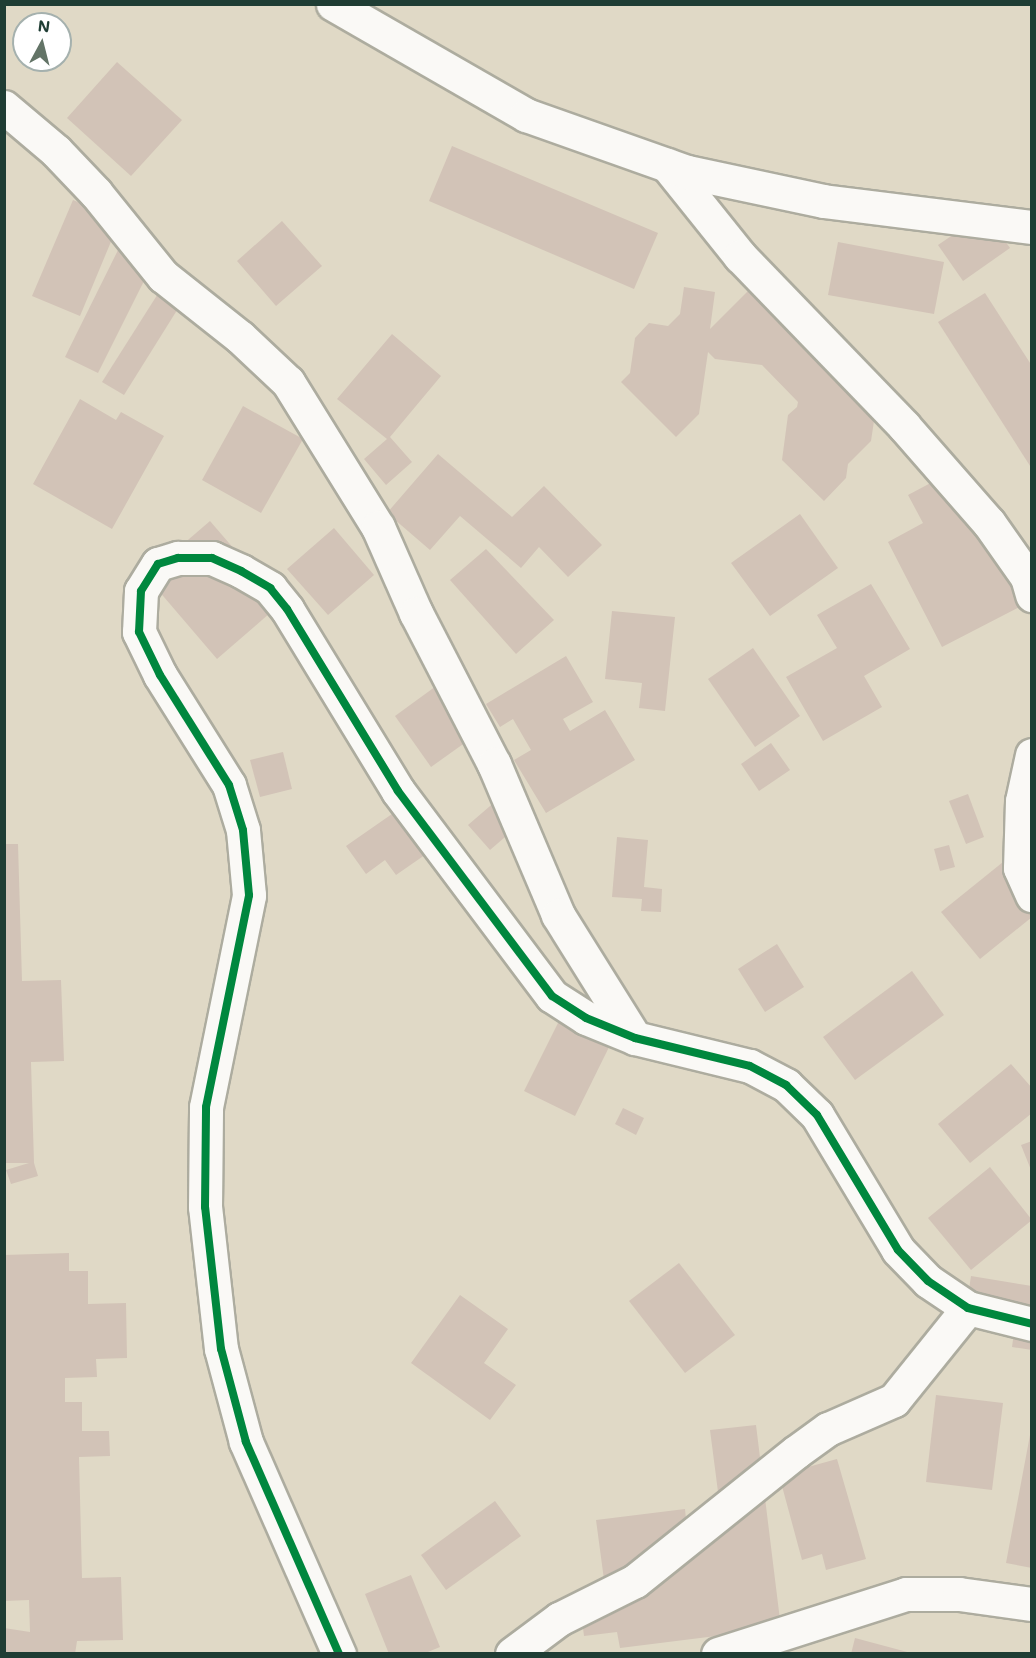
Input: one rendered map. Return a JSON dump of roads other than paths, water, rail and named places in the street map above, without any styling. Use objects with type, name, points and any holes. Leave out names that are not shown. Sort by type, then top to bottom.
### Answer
[{"type":"street","points":[[333,4],[526,115],[667,165],[823,201],[1032,227]]},
{"type":"street","points":[[4,108],[56,151],[96,193],[163,276],[240,336],[288,382],[378,527],[416,613],[494,764],[558,915],[635,1038]]},
{"type":"street","points":[[667,165],[740,256],[904,426],[989,523],[1026,577],[1032,595]]},
{"type":"street","points":[[339,1653],[246,1442],[221,1349],[205,1207],[206,1107],[249,895],[243,830],[229,784],[160,675],[140,632],[141,591],[158,564],[178,558],[212,558],[270,588],[287,609],[398,791],[552,996],[586,1018],[635,1038],[750,1066],[786,1085],[817,1115],[898,1250],[928,1281],[968,1308],[1032,1324]]},
{"type":"street","points":[[1032,755],[1022,801],[1020,868],[1032,895]]},
{"type":"street","points":[[514,1653],[559,1619],[635,1581],[828,1429],[894,1400],[968,1308]]},
{"type":"street","points":[[718,1653],[906,1594],[959,1594],[1032,1604]]}]
